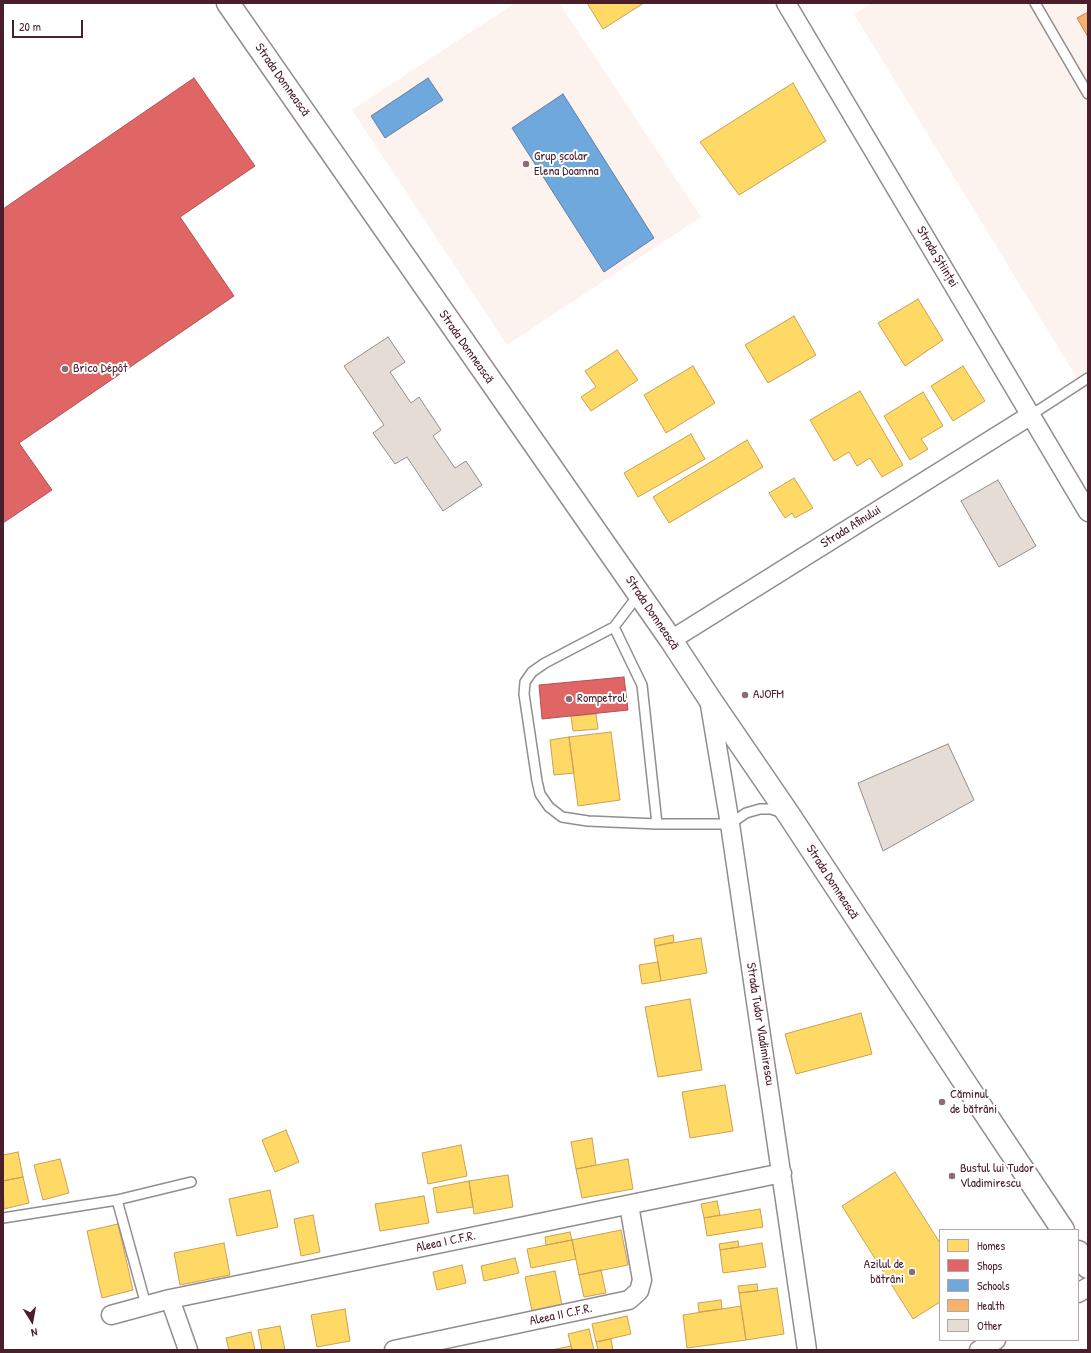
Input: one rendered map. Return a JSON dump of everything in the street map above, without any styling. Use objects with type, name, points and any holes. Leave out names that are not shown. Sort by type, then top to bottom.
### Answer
[{"type":"main road","name":"Strada Domnească","points":[[228,3],[671,640],[789,815],[1062,1229]]},
{"type":"main road","points":[[1079,1254],[1088,1267]]},
{"type":"street","name":"Strada Științei","points":[[786,3],[1088,512]]},
{"type":"street","name":"Strada Afinului","points":[[671,640],[1031,415]]},
{"type":"street","name":"Strada Tudor Vladimirescu","points":[[709,698],[730,824],[808,1350]]},
{"type":"street","name":"Aleea I C.F.R.","points":[[111,1315],[170,1299],[782,1173]]},
{"type":"street","name":"Aleea II C.F.R.","points":[[394,1350],[629,1300],[639,1291],[642,1280],[629,1205]]},
{"type":"street","points":[[1079,1292],[1088,1287]]},
{"type":"street","points":[[170,1299],[188,1350]]},
{"type":"street","points":[[979,1350],[994,1341]]},
{"type":"lane","points":[[1035,3],[1088,94]]},
{"type":"lane","points":[[1031,415],[1088,378]]},
{"type":"lane","points":[[639,594],[614,627],[545,663],[532,672],[525,682],[524,694],[536,782],[540,794],[548,807],[562,817],[588,821],[657,824],[730,824],[746,813],[760,809],[771,809],[789,815]]},
{"type":"lane","points":[[614,627],[642,685],[657,824]]},
{"type":"lane","points":[[3,1218],[117,1200],[191,1182]]},
{"type":"lane","points":[[117,1200],[146,1305]]},
{"type":"shaded area","name":"Grup școlar Elena Doamna","points":[[515,3],[559,3],[701,217],[507,345],[352,110]]},
{"type":"shaded area","points":[[872,3],[1088,3],[1088,396],[854,14]]},
{"type":"building: Homes","points":[[587,3],[644,3],[603,29]]},
{"type":"building: Homes","points":[[793,83],[826,141],[739,195],[700,142]]},
{"type":"building: Homes","points":[[918,299],[943,340],[905,366],[878,323]]},
{"type":"building: Homes","points":[[794,316],[816,355],[768,383],[745,345]]},
{"type":"building: Homes","points":[[617,350],[638,380],[591,411],[581,397],[596,387],[585,371]]},
{"type":"building: Homes","points":[[693,366],[715,403],[666,433],[644,395]]},
{"type":"building: Homes","points":[[963,366],[985,401],[953,421],[931,386]]},
{"type":"building: Homes","points":[[860,391],[903,465],[882,477],[870,458],[857,466],[849,452],[834,461],[810,420]]},
{"type":"building: Homes","points":[[923,392],[943,426],[921,439],[928,449],[910,460],[884,416]]},
{"type":"building: Homes","points":[[691,434],[705,459],[638,497],[624,473]]},
{"type":"building: Homes","points":[[747,440],[763,467],[669,523],[653,497]]},
{"type":"building: Homes","points":[[794,478],[813,508],[795,518],[792,513],[785,518],[769,493]]},
{"type":"building: Homes","points":[[596,714],[598,729],[573,731],[571,716]]},
{"type":"building: Homes","points":[[611,732],[620,800],[578,806],[569,737]]},
{"type":"building: Homes","points":[[569,737],[574,773],[554,775],[550,740]]},
{"type":"building: Homes","points":[[673,935],[674,942],[655,946],[654,939]]},
{"type":"building: Homes","points":[[701,938],[707,973],[661,981],[655,946]]},
{"type":"building: Homes","points":[[658,962],[661,981],[642,984],[639,965]]},
{"type":"building: Homes","points":[[690,999],[702,1070],[658,1077],[645,1007]]},
{"type":"building: Homes","points":[[861,1013],[872,1054],[796,1074],[785,1034]]},
{"type":"building: Homes","points":[[725,1085],[733,1131],[690,1138],[682,1092]]},
{"type":"building: Homes","points":[[286,1130],[299,1162],[275,1172],[262,1140]]},
{"type":"building: Homes","points":[[592,1138],[596,1165],[576,1169],[571,1142]]},
{"type":"building: Homes","points":[[461,1145],[467,1176],[428,1184],[422,1153]]},
{"type":"building: Homes","points":[[18,1152],[23,1177],[3,1181],[3,1155]]},
{"type":"building: Homes","points":[[60,1159],[69,1193],[43,1200],[34,1165]]},
{"type":"building: Homes","points":[[628,1159],[633,1189],[582,1198],[576,1169]]},
{"type":"building: Homes","name":"Azilul de bătrâni","points":[[895,1172],[939,1241],[939,1303],[913,1319],[842,1206]]},
{"type":"building: Homes","points":[[508,1175],[513,1207],[474,1214],[469,1181]]},
{"type":"building: Homes","points":[[23,1177],[29,1203],[4,1209],[3,1181]]},
{"type":"building: Homes","points":[[469,1181],[473,1207],[437,1213],[433,1188]]},
{"type":"building: Homes","points":[[270,1190],[278,1227],[237,1236],[229,1199]]},
{"type":"building: Homes","points":[[424,1196],[429,1223],[380,1231],[375,1204]]},
{"type":"building: Homes","points":[[717,1201],[720,1215],[704,1218],[701,1204]]},
{"type":"building: Homes","points":[[760,1209],[763,1227],[707,1236],[704,1218]]},
{"type":"building: Homes","points":[[313,1215],[320,1252],[301,1256],[294,1219]]},
{"type":"building: Homes","points":[[118,1224],[133,1290],[102,1298],[87,1231]]},
{"type":"building: Homes","points":[[621,1230],[628,1265],[579,1275],[572,1240]]},
{"type":"building: Homes","points":[[570,1232],[572,1240],[546,1245],[545,1237]]},
{"type":"building: Homes","points":[[572,1240],[576,1259],[531,1268],[527,1249]]},
{"type":"building: Homes","points":[[738,1241],[739,1247],[720,1250],[719,1244]]},
{"type":"building: Homes","points":[[224,1243],[230,1275],[180,1285],[174,1253]]},
{"type":"building: Homes","points":[[762,1243],[766,1267],[723,1273],[720,1250]]},
{"type":"building: Homes","points":[[515,1258],[519,1273],[484,1281],[481,1266]]},
{"type":"building: Homes","points":[[462,1265],[466,1283],[437,1290],[433,1272]]},
{"type":"building: Homes","points":[[601,1270],[606,1293],[584,1297],[579,1275]]},
{"type":"building: Homes","points":[[555,1271],[562,1305],[532,1311],[525,1277]]},
{"type":"building: Homes","points":[[757,1284],[758,1291],[739,1293],[738,1286]]},
{"type":"building: Homes","points":[[777,1288],[784,1334],[746,1340],[739,1293]]},
{"type":"building: Homes","points":[[721,1300],[722,1309],[699,1312],[698,1303]]},
{"type":"building: Homes","points":[[741,1306],[746,1340],[687,1348],[683,1315]]},
{"type":"building: Homes","points":[[345,1309],[350,1341],[317,1347],[311,1315]]},
{"type":"building: Homes","points":[[627,1316],[631,1334],[596,1342],[592,1324]]},
{"type":"building: Homes","points":[[280,1326],[285,1350],[262,1350],[258,1330]]},
{"type":"building: Homes","points":[[589,1329],[594,1350],[572,1350],[568,1334]]},
{"type":"building: Homes","points":[[251,1332],[255,1350],[229,1350],[226,1338]]},
{"type":"building: Homes","points":[[611,1339],[613,1350],[598,1350],[596,1342]]},
{"type":"building: Homes","points":[[571,1346],[572,1350],[551,1350]]},
{"type":"building: Shops","name":"Brico Dépôt","points":[[194,78],[255,166],[180,217],[234,296],[19,443],[52,490],[3,523],[3,209]]},
{"type":"building: Shops","points":[[624,677],[628,710],[542,719],[539,685]]},
{"type":"building: Schools","points":[[428,78],[443,100],[385,138],[371,116]]},
{"type":"building: Schools","points":[[563,94],[654,238],[604,272],[512,128]]},
{"type":"building: Health","points":[[1088,12],[1088,37],[1077,18]]},
{"type":"building: Other","points":[[388,337],[405,362],[390,372],[411,403],[419,397],[441,430],[433,436],[455,468],[466,461],[482,485],[443,511],[407,457],[395,464],[373,433],[384,425],[344,366]]},
{"type":"building: Other","points":[[998,480],[1036,546],[999,567],[961,501]]},
{"type":"building: Other","points":[[948,744],[974,800],[883,851],[858,783]]},
{"type":"place","name":"Grup școlar Elena Doamna","points":[[526,164]]},
{"type":"place","name":"Brico Dépôt","points":[[65,369]]},
{"type":"place","name":"AJOFM","points":[[745,695]]},
{"type":"place","name":"Rompetrol","points":[[569,699]]},
{"type":"place","name":"Căminul de bătrâni","points":[[942,1102]]},
{"type":"place","name":"Bustul lui Tudor Vladimirescu","points":[[952,1176]]},
{"type":"place","name":"Azilul de bătrâni","points":[[912,1272]]}]
